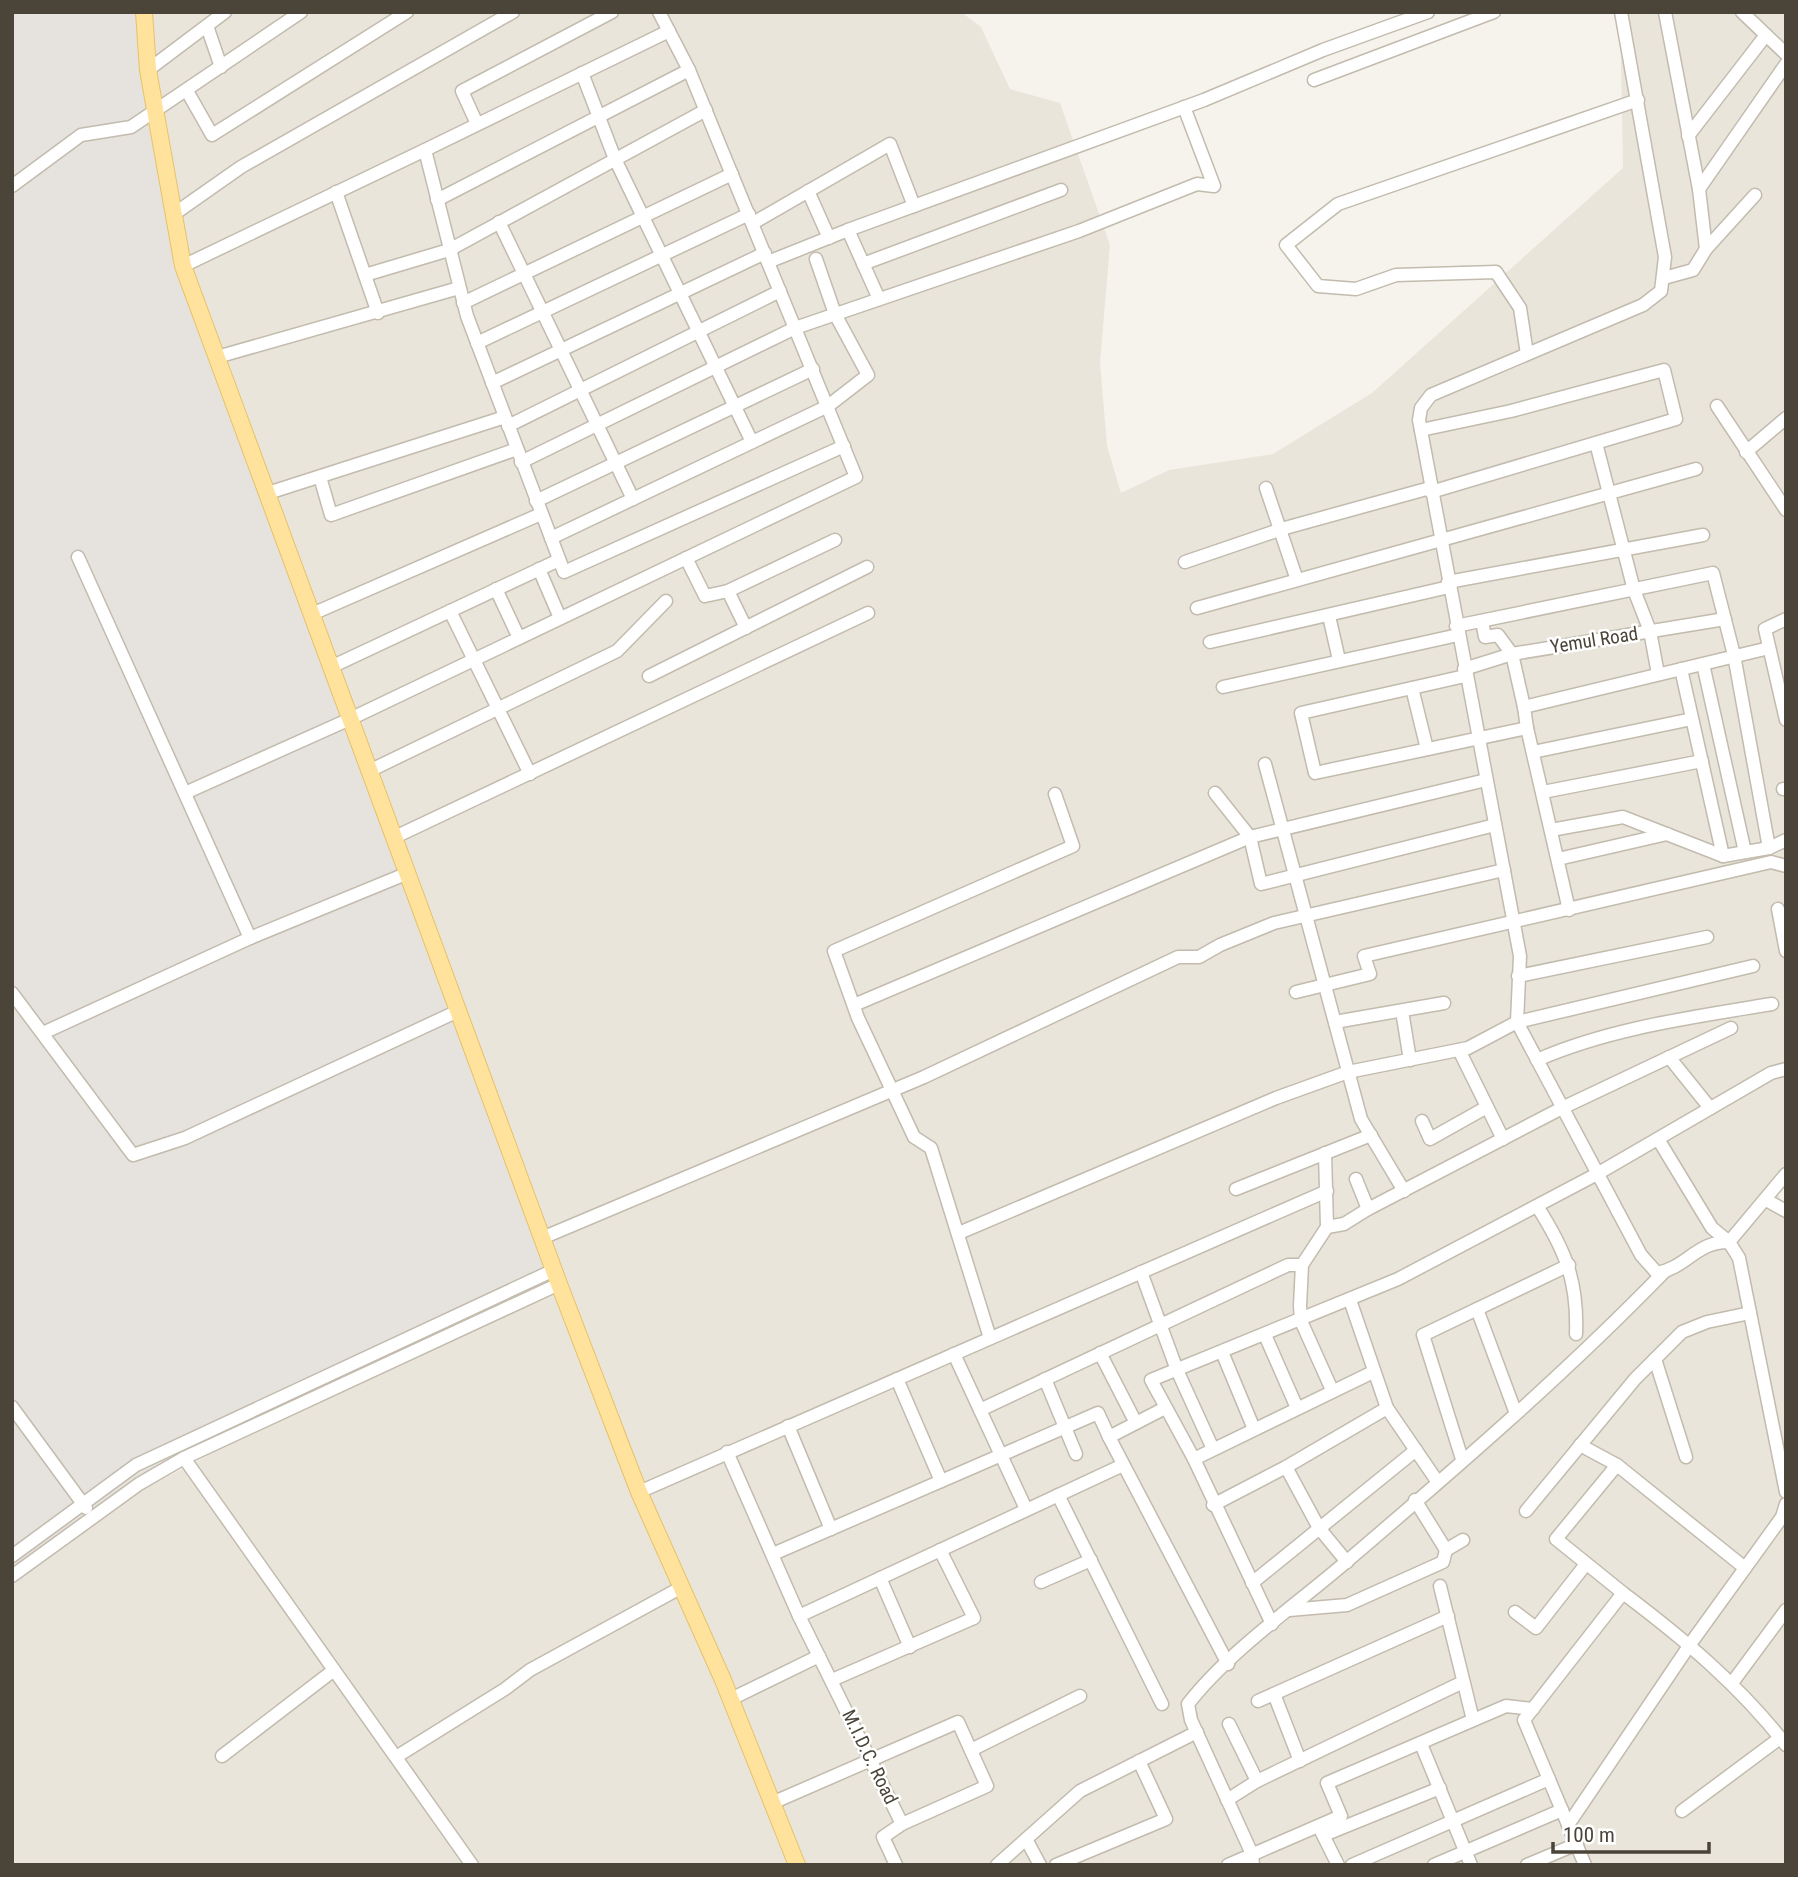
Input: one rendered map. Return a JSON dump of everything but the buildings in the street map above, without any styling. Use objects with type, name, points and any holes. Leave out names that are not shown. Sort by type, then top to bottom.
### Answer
[{"type":"main road","points":[[148,13],[148,70],[183,266],[556,1277],[639,1492],[731,1699],[797,1865]]},
{"type":"street","points":[[148,70],[225,12]]},
{"type":"street","points":[[12,186],[81,135],[131,127],[156,112],[301,12]]},
{"type":"street","points":[[187,91],[212,135],[407,12]]},
{"type":"street","points":[[174,214],[241,167],[513,12]]},
{"type":"street","points":[[477,124],[462,91],[612,12]]},
{"type":"street","points":[[185,793],[350,719],[856,477],[706,110],[659,12]]},
{"type":"street","points":[[492,383],[680,294],[766,258],[828,238],[1184,107],[1323,50],[1428,12]]},
{"type":"street","points":[[1314,80],[1494,12]]},
{"type":"street","points":[[1621,12],[1665,257],[1661,291],[1643,304],[1431,395],[1421,408],[1421,430],[1430,490],[1520,956],[1517,1022],[1641,1255],[1657,1273],[1664,1272]]},
{"type":"street","points":[[1742,12],[1786,54]]},
{"type":"street","points":[[1668,15],[1699,189],[1706,249]]},
{"type":"street","points":[[206,26],[221,67]]},
{"type":"street","points":[[183,266],[669,31]]},
{"type":"street","points":[[1688,136],[1766,35]]},
{"type":"street","points":[[1699,189],[1786,64]]},
{"type":"street","points":[[436,200],[689,70]]},
{"type":"street","points":[[582,73],[615,159],[752,442]]},
{"type":"street","points":[[1527,354],[1520,308],[1496,272],[1396,275],[1356,289],[1318,286],[1286,245],[1338,204],[1638,100]]},
{"type":"street","points":[[320,477],[331,515],[519,456],[597,425],[795,328],[1079,231],[1197,184],[1214,186],[1184,107]]},
{"type":"street","points":[[365,275],[449,250],[706,110]]},
{"type":"street","points":[[477,344],[662,256],[751,219],[808,191],[890,144],[914,205]]},
{"type":"street","points":[[425,150],[463,303],[564,572],[844,446]]},
{"type":"street","points":[[463,303],[732,174]]},
{"type":"street","points":[[863,264],[1061,190]]},
{"type":"street","points":[[808,191],[828,238]]},
{"type":"street","points":[[336,192],[378,313]]},
{"type":"street","points":[[1664,278],[1693,270],[1706,249],[1755,195]]},
{"type":"street","points":[[499,222],[633,499]]},
{"type":"street","points":[[848,230],[879,299]]},
{"type":"street","points":[[551,538],[828,406],[868,375],[835,314],[816,260]]},
{"type":"street","points":[[216,357],[459,288]]},
{"type":"street","points":[[268,493],[507,422],[580,390],[780,290]]},
{"type":"street","points":[[536,501],[813,369]]},
{"type":"street","points":[[1185,562],[1280,530],[1675,419],[1664,370],[1511,411],[1421,430]]},
{"type":"street","points":[[1717,406],[1786,510]]},
{"type":"street","points":[[1746,452],[1786,418]]},
{"type":"street","points":[[1596,443],[1634,590],[1650,631],[1658,674]]},
{"type":"street","points":[[1197,608],[1696,469]]},
{"type":"street","points":[[1266,488],[1297,580]]},
{"type":"street","points":[[312,614],[541,514]]},
{"type":"street","points":[[1210,642],[1329,616],[1448,585],[1703,535]]},
{"type":"street","points":[[686,558],[705,596],[728,591],[835,540]]},
{"type":"street","points":[[78,557],[250,938]]},
{"type":"street","points":[[331,667],[559,559]]},
{"type":"street","points":[[649,676],[867,568]]},
{"type":"street","points":[[539,569],[560,618]]},
{"type":"street","points":[[1223,687],[1457,631],[1482,621],[1713,573],[1734,655],[1769,848]]},
{"type":"street","points":[[496,589],[519,638]]},
{"type":"street","points":[[728,591],[746,628]]},
{"type":"street","points":[[369,771],[617,651],[666,601]]},
{"type":"street","points":[[450,611],[530,774]]},
{"type":"street","points":[[395,837],[868,613]]},
{"type":"street","points":[[1329,616],[1339,660]]},
{"type":"street","name":"Yemul Road","points":[[1427,749],[1315,773],[1301,713],[1412,688],[1465,673],[1512,654],[1725,619]]},
{"type":"street","points":[[1786,619],[1765,629],[1781,679],[1786,720]]},
{"type":"street","points":[[1482,621],[1485,637],[1499,635],[1512,654],[1569,910]]},
{"type":"street","points":[[1524,707],[1769,648]]},
{"type":"street","points":[[1703,664],[1745,852]]},
{"type":"street","points":[[1681,669],[1723,856]]},
{"type":"street","points":[[1412,688],[1427,749],[1527,728]]},
{"type":"street","points":[[1533,752],[1692,719]]},
{"type":"street","points":[[1543,792],[1702,761]]},
{"type":"street","points":[[1265,764],[1361,1119],[1404,1191]]},
{"type":"street","points":[[854,1005],[1250,837],[1486,780]]},
{"type":"street","points":[[1215,793],[1250,837],[1261,884],[1495,825]]},
{"type":"street","points":[[990,1338],[931,1148],[914,1136],[854,1005],[834,951],[1073,846],[1055,794]]},
{"type":"street","points":[[1551,830],[1623,817],[1723,856],[1769,848],[1786,840]]},
{"type":"street","points":[[1558,859],[1667,834]]},
{"type":"street","points":[[1296,992],[1370,974],[1364,956],[1771,862],[1786,866]]},
{"type":"street","points":[[542,1238],[892,1091],[1178,957],[1199,957],[1220,945],[1274,923],[1504,870]]},
{"type":"street","points":[[43,1033],[250,938],[408,873]]},
{"type":"street","points":[[1778,909],[1786,951]]},
{"type":"street","points":[[1518,976],[1707,937]]},
{"type":"street","points":[[959,1233],[1276,1098],[1348,1072],[1459,1050],[1517,1022],[1753,966]]},
{"type":"street","points":[[12,993],[134,1155],[186,1138],[458,1011]]},
{"type":"street","points":[[1335,1022],[1444,1003]]},
{"type":"street","points":[[1537,1060],[1565,1048],[1659,1025],[1772,1004]]},
{"type":"street","points":[[1402,1011],[1410,1060]]},
{"type":"street","points":[[1327,1227],[1344,1224],[1562,1108],[1731,1028]]},
{"type":"street","points":[[1459,1050],[1503,1139]]},
{"type":"street","points":[[1670,1057],[1710,1108]]},
{"type":"street","points":[[1272,1624],[1213,1505],[1194,1459],[1152,1380],[1398,1279],[1597,1174],[1771,1073],[1786,1069]]},
{"type":"street","points":[[1422,1121],[1430,1139],[1488,1107]]},
{"type":"street","points":[[1236,1189],[1371,1135]]},
{"type":"street","points":[[1658,1139],[1712,1227],[1729,1242],[1739,1258],[1786,1492]]},
{"type":"street","points":[[1325,1153],[1327,1227],[1302,1265],[1301,1321],[1332,1390]]},
{"type":"street","points":[[1729,1242],[1786,1174]]},
{"type":"street","points":[[1356,1179],[1368,1209]]},
{"type":"street","points":[[639,1492],[1327,1191]]},
{"type":"street","points":[[1766,1200],[1786,1211]]},
{"type":"street","points":[[1536,1206],[1560,1242],[1569,1265],[1577,1306],[1576,1334]]},
{"type":"street","points":[[1253,1860],[1197,1732],[1188,1704],[1272,1624],[1347,1562],[1621,1316],[1664,1272],[1713,1241],[1729,1242]]},
{"type":"street","points":[[980,1410],[1288,1265],[1302,1265]]},
{"type":"street","points":[[1462,1459],[1423,1335],[1569,1265]]},
{"type":"street","points":[[1141,1272],[1177,1370],[1213,1449]]},
{"type":"street","points":[[12,1576],[93,1517],[184,1458],[556,1277]]},
{"type":"street","points":[[12,1556],[136,1465],[556,1277]]},
{"type":"street","points":[[1350,1300],[1387,1408],[1437,1481]]},
{"type":"street","points":[[1476,1310],[1515,1411]]},
{"type":"street","points":[[1526,1511],[1580,1445],[1682,1332],[1707,1322],[1750,1313]]},
{"type":"street","points":[[1265,1335],[1297,1408]]},
{"type":"street","points":[[1223,1352],[1254,1429]]},
{"type":"street","points":[[1100,1353],[1136,1423]]},
{"type":"street","points":[[954,1354],[1026,1509]]},
{"type":"street","points":[[1655,1359],[1686,1458]]},
{"type":"street","points":[[1194,1459],[1373,1372]]},
{"type":"street","points":[[897,1379],[941,1481]]},
{"type":"street","points":[[1045,1379],[1076,1454]]},
{"type":"street","points":[[12,1407],[93,1517]]},
{"type":"street","points":[[1109,1437],[1165,1408]]},
{"type":"street","points":[[1213,1505],[1286,1467],[1387,1408]]},
{"type":"street","points":[[773,1553],[1098,1413],[1228,1664]]},
{"type":"street","points":[[788,1426],[831,1529]]},
{"type":"street","points":[[1580,1445],[1617,1465],[1745,1567]]},
{"type":"street","points":[[1252,1583],[1416,1450]]},
{"type":"street","name":"M.I.D.C. Road","points":[[726,1452],[799,1616],[902,1824],[883,1837],[896,1865]]},
{"type":"street","points":[[184,1458],[472,1865]]},
{"type":"street","points":[[799,1616],[1123,1465]]},
{"type":"street","points":[[1617,1465],[1556,1539],[1690,1643],[1732,1683],[1783,1741],[1682,1811]]},
{"type":"street","points":[[1286,1467],[1319,1528],[1347,1562]]},
{"type":"street","points":[[1058,1495],[1162,1704]]},
{"type":"street","points":[[1288,1610],[1347,1605],[1443,1562],[1446,1550],[1416,1500]]},
{"type":"street","points":[[1568,1825],[1690,1643],[1782,1517],[1786,1504]]},
{"type":"street","points":[[1446,1550],[1463,1540]]},
{"type":"street","points":[[832,1680],[974,1618],[940,1550]]},
{"type":"street","points":[[1041,1582],[1091,1560]]},
{"type":"street","points":[[1515,1612],[1536,1628],[1586,1564]]},
{"type":"street","points":[[880,1578],[910,1647]]},
{"type":"street","points":[[1440,1586],[1473,1720]]},
{"type":"street","points":[[396,1757],[505,1689],[530,1670],[682,1587]]},
{"type":"street","points":[[1585,1865],[1524,1720],[1623,1593]]},
{"type":"street","points":[[1732,1683],[1786,1610]]},
{"type":"street","points":[[1258,1701],[1448,1616]]},
{"type":"street","points":[[731,1699],[819,1657]]},
{"type":"street","points":[[222,1756],[334,1670]]},
{"type":"street","points":[[1227,1800],[1257,1781],[1463,1682]]},
{"type":"street","points":[[1274,1694],[1300,1760]]},
{"type":"street","points":[[971,1749],[1080,1696]]},
{"type":"street","points":[[1321,1830],[1341,1816],[1327,1783],[1506,1706],[1533,1709]]},
{"type":"street","points":[[772,1803],[958,1722],[987,1786],[902,1824]]},
{"type":"street","points":[[1229,1724],[1257,1781]]},
{"type":"street","points":[[998,1865],[1080,1791],[1197,1732]]},
{"type":"street","points":[[1421,1744],[1469,1859]]},
{"type":"street","points":[[1056,1865],[1166,1819],[1139,1761]]},
{"type":"street","points":[[1352,1865],[1549,1779]]},
{"type":"street","points":[[1228,1865],[1253,1860],[1321,1830],[1440,1788]]},
{"type":"street","points":[[1434,1865],[1469,1859],[1562,1810]]},
{"type":"street","points":[[1321,1830],[1338,1865]]},
{"type":"street","points":[[1026,1839],[1040,1865]]},
{"type":"street","points":[[1527,1865],[1577,1844]]},
{"type":"shaded area","points":[[12,12],[144,12],[169,189],[217,357],[556,1276],[174,1464],[12,1574]]},
{"type":"shaded area","points":[[144,12],[961,12],[981,27],[1010,89],[1060,103],[1110,245],[1100,362],[1107,446],[1121,493],[1169,470],[1273,454],[1372,393],[1623,168],[1620,12],[1786,12],[1786,1185],[1777,1188],[1786,1220],[1786,1865],[12,1865],[12,1575],[93,1517],[305,1403],[556,1276],[183,266]]}]
